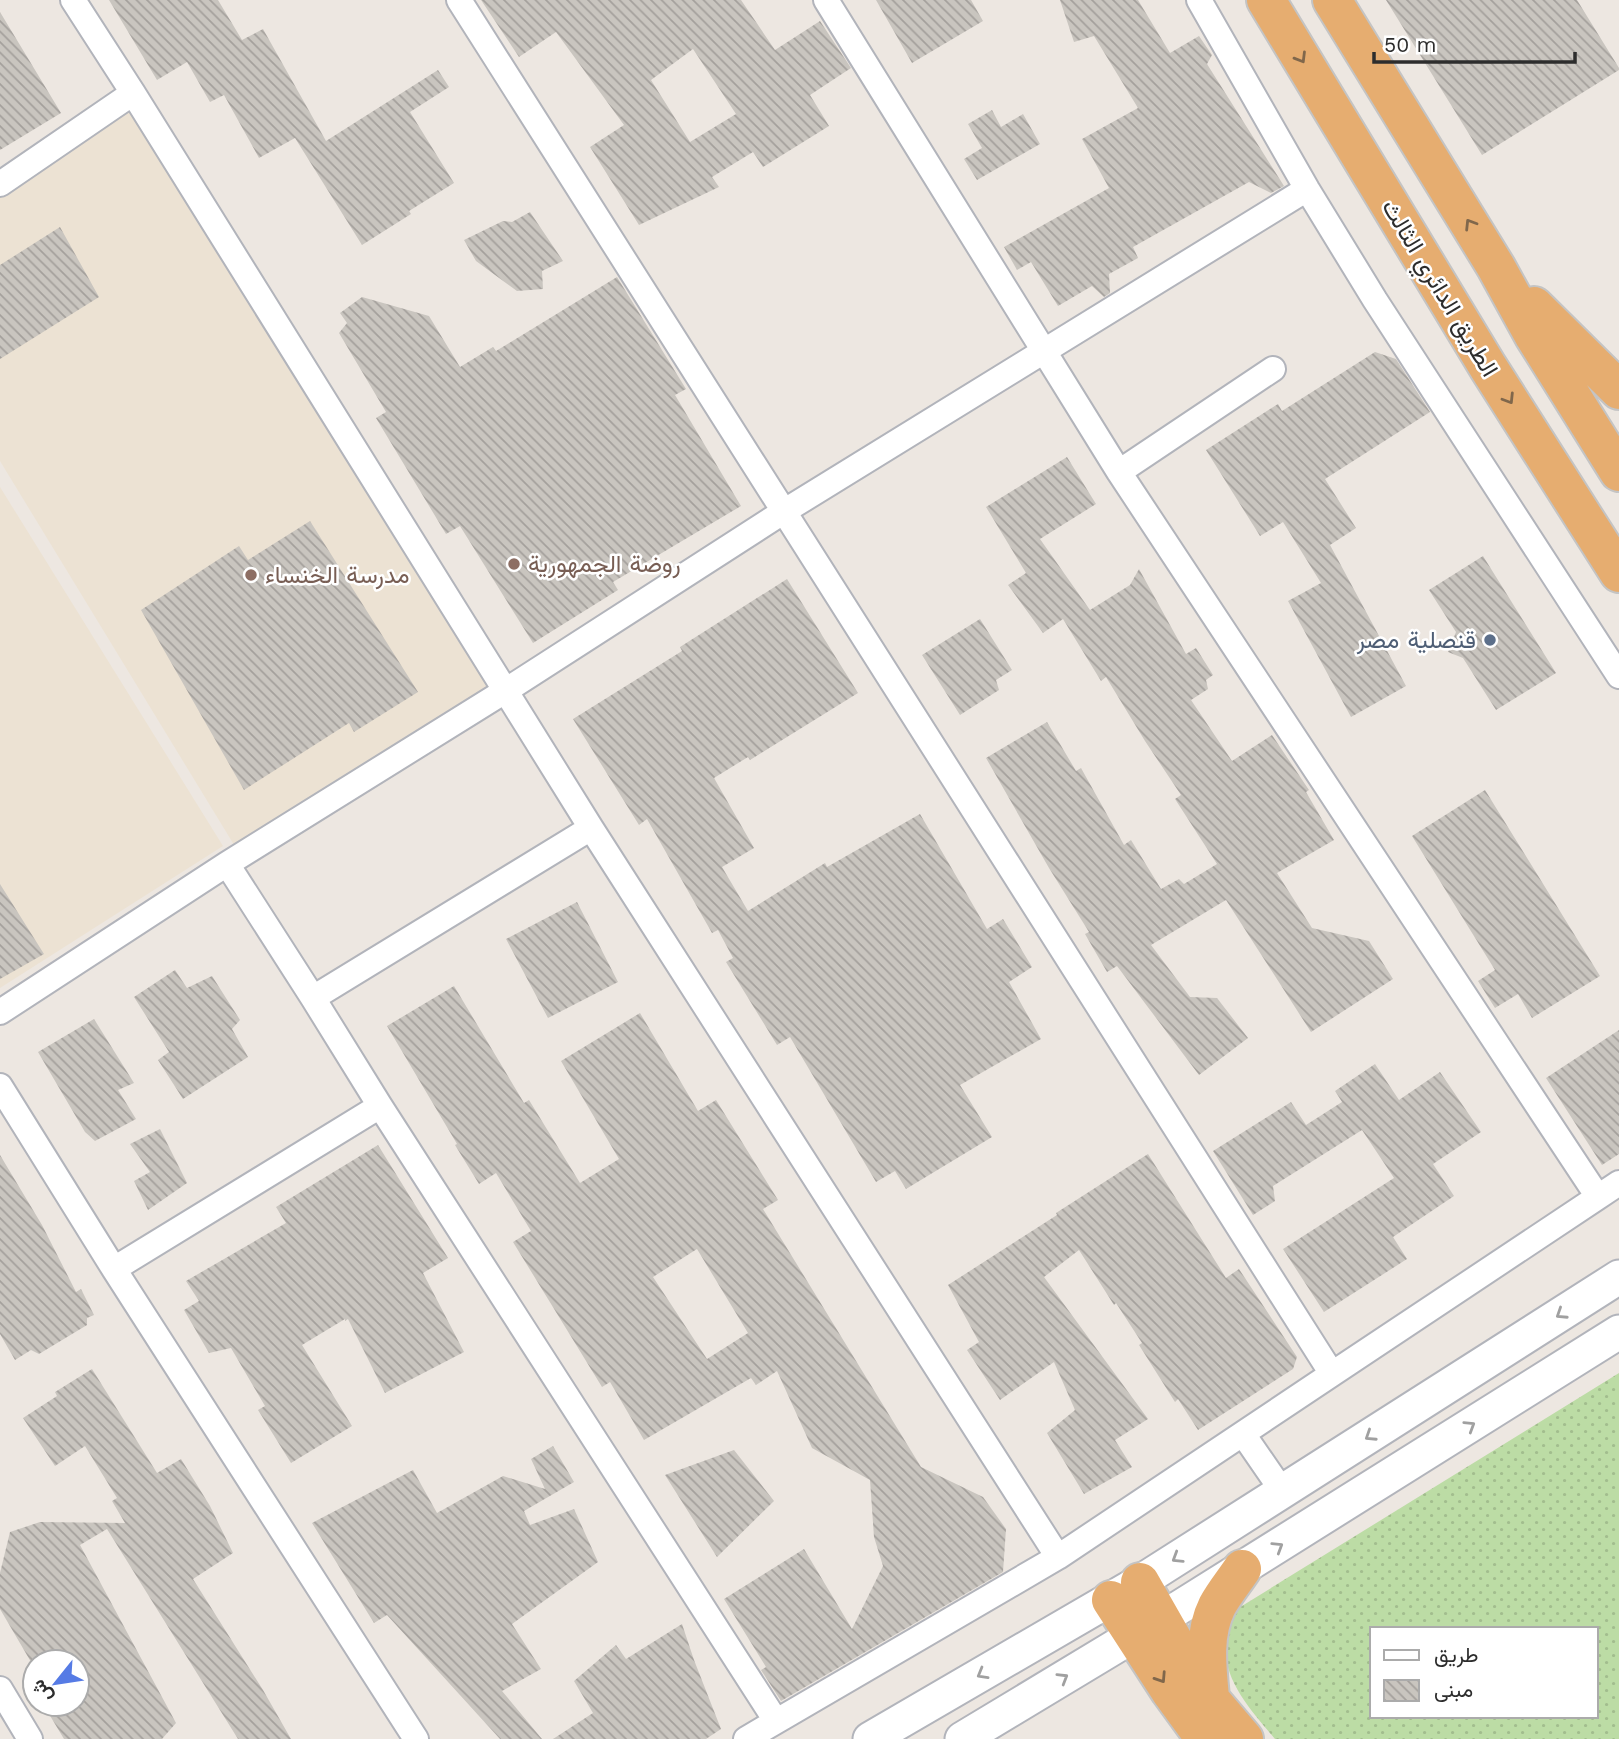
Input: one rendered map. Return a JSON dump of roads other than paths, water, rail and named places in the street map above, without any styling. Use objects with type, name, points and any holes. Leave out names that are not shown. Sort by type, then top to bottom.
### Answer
[{"type":"highway","name":"الطريق الدائري الثالث","points":[[1266,0],[1488,367],[1619,573]]},
{"type":"highway","points":[[1332,0],[1619,471]]},
{"type":"highway","points":[[1496,267],[1619,390]]},
{"type":"highway","points":[[1210,1699],[1207,1659],[1210,1631],[1217,1606],[1242,1569]]},
{"type":"highway","points":[[1126,1591],[1148,1627],[1193,1675],[1244,1739]]},
{"type":"highway","points":[[1148,1627],[1170,1691],[1205,1739]]},
{"type":"main road","points":[[870,1739],[1126,1591],[1619,1277]]},
{"type":"main road","points":[[962,1739],[1242,1569],[1619,1332]]},
{"type":"street","points":[[73,0],[591,828],[1058,1557]]},
{"type":"street","points":[[459,0],[1332,1374]]},
{"type":"street","points":[[746,1739],[1058,1557],[1609,1190],[1119,472],[826,0]]},
{"type":"street","points":[[1199,0],[1307,189],[1375,300],[1619,676]]},
{"type":"street","points":[[0,184],[133,93]]},
{"type":"street","points":[[0,1012],[227,864],[505,691],[783,512],[1307,189]]},
{"type":"street","points":[[1119,472],[1273,369]]},
{"type":"street","points":[[313,998],[591,828]]},
{"type":"street","points":[[227,864],[776,1721]]},
{"type":"street","points":[[0,1086],[114,1269],[416,1739]]},
{"type":"street","points":[[114,1269],[380,1106]]},
{"type":"street","points":[[1243,1434],[1283,1492]]},
{"type":"street","points":[[0,1689],[30,1739]]},
{"type":"place","name":"روضة الجمهورية","points":[[514,564]]},
{"type":"place","name":"مدرسة الخنساء","points":[[251,575]]},
{"type":"place","name":"قنصلية مصر","points":[[1490,640]]}]
